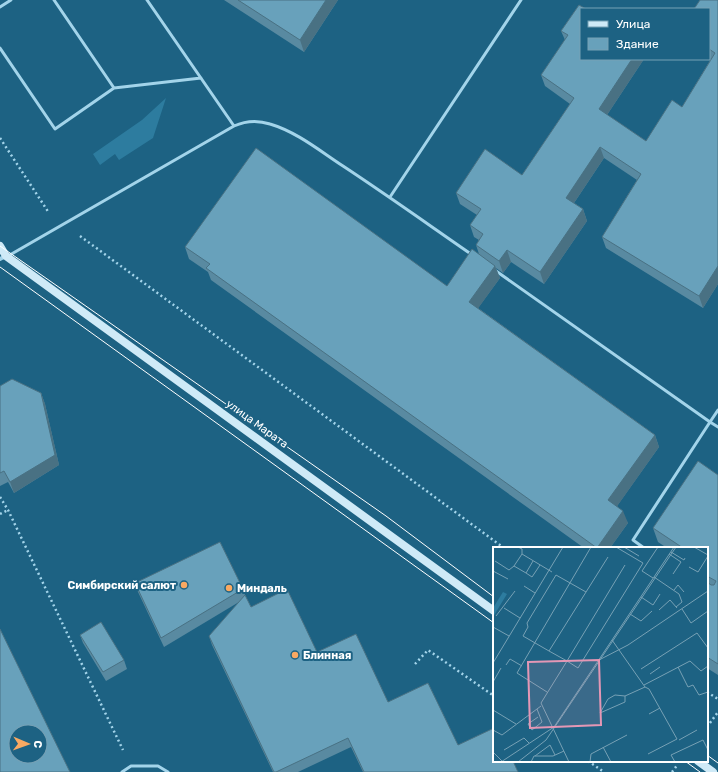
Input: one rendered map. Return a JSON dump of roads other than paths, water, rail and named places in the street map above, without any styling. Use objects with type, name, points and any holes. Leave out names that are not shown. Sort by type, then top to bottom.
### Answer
[{"type":"street","points":[[0,246],[3,258]]},
{"type":"street","name":"улица Марата","points":[[3,258],[493,610]]},
{"type":"street","points":[[699,762],[713,772]]},
{"type":"lane","points":[[0,7],[11,0]]},
{"type":"lane","points":[[54,0],[114,88]]},
{"type":"lane","points":[[147,0],[234,126]]},
{"type":"lane","points":[[390,197],[521,0]]},
{"type":"lane","points":[[0,48],[55,128],[114,88],[201,78]]},
{"type":"lane","points":[[3,258],[242,122],[268,123],[300,137],[390,197],[475,257]]},
{"type":"lane","points":[[494,270],[718,427]]},
{"type":"lane","points":[[643,547],[633,540],[718,410]]},
{"type":"lane","points":[[122,772],[131,766],[158,766],[168,772]]},
{"type":"tram line","points":[[0,246],[386,516],[493,596]]},
{"type":"tram line","points":[[0,267],[493,622]]},
{"type":"tram line","points":[[708,756],[718,763]]},
{"type":"tram line","points":[[686,762],[700,772]]},
{"type":"place","name":"Симбирский салют","points":[[184,585]]},
{"type":"place","name":"Миндаль","points":[[229,588]]},
{"type":"place","name":"Блинная","points":[[295,655]]}]
